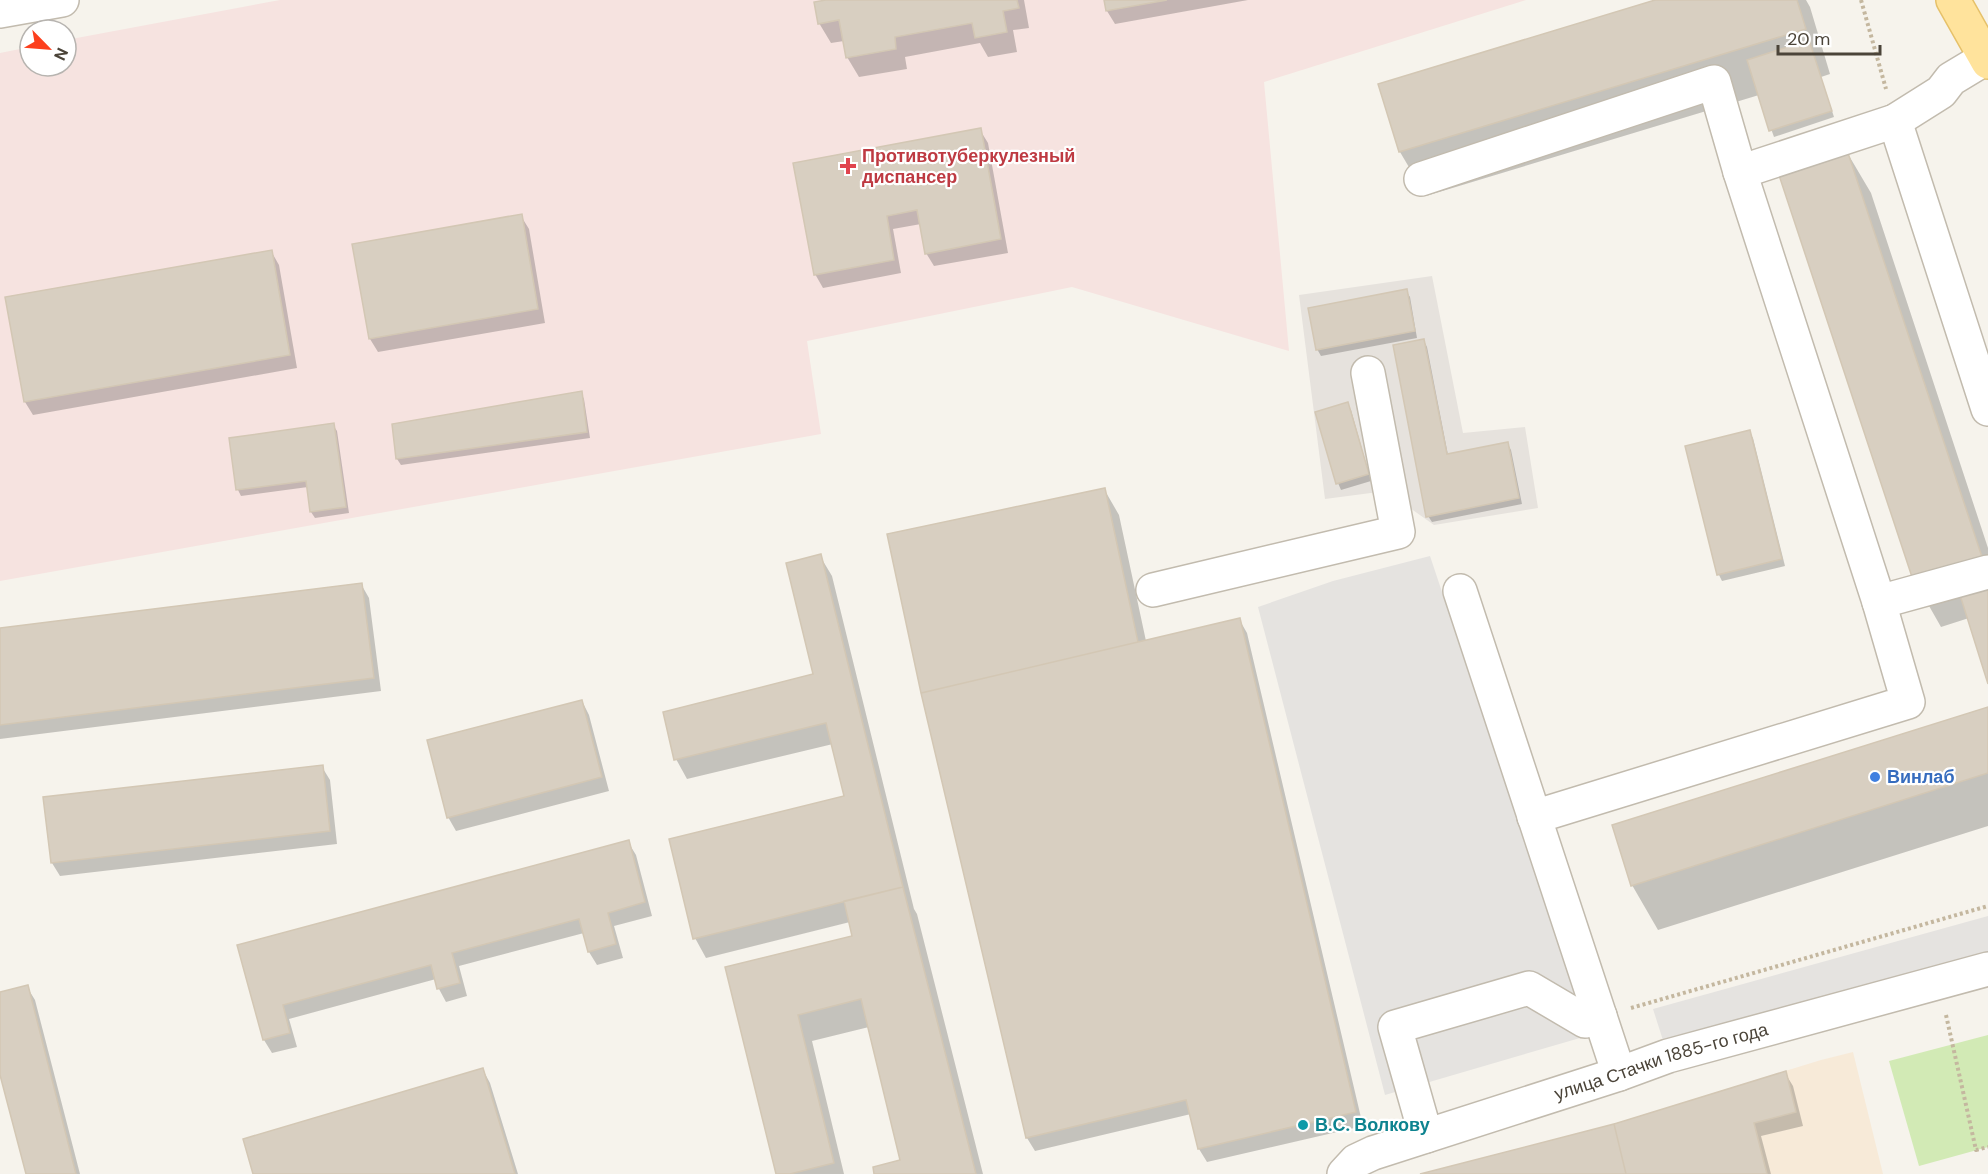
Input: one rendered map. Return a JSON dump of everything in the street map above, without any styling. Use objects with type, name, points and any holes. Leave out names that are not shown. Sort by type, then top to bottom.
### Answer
[{"type":"main road","points":[[1953,0],[1987,60]]},
{"type":"street","points":[[0,11],[62,0]]},
{"type":"street","points":[[1740,172],[1895,121],[1941,92],[1951,79],[1987,60]]},
{"type":"street","points":[[1421,179],[1714,82],[1740,172],[1879,602],[1908,702],[1534,817]]},
{"type":"street","points":[[1895,121],[1988,409]]},
{"type":"street","points":[[1153,590],[1398,532],[1368,373]]},
{"type":"street","points":[[1879,602],[1988,572]]},
{"type":"street","points":[[1460,591],[1619,1074]]},
{"type":"street","name":"улица Стачки 1885-го года","points":[[1344,1174],[1356,1161],[1373,1153],[1668,1056],[1988,969]]},
{"type":"street","points":[[1426,1136],[1395,1027],[1529,988],[1585,1021],[1600,1017]]},
{"type":"path","points":[[1861,0],[1895,121]]},
{"type":"path","points":[[1600,1017],[1988,906]]},
{"type":"path","points":[[1956,1013],[1945,1016],[1976,1150],[1988,1147]]},
{"type":"shaded area","points":[[280,0],[1526,0],[1264,82],[1289,351],[1072,287],[807,341],[821,434],[0,581],[0,53],[18,49],[18,78],[78,78],[78,38]]},
{"type":"shaded area","points":[[1432,276],[1463,433],[1525,427],[1538,508],[1434,525],[1386,491],[1325,499],[1299,295]]},
{"type":"shaded area","points":[[1430,556],[1585,1021],[1580,1038],[1385,1095],[1258,607],[1333,581]]},
{"type":"shaded area","points":[[1988,916],[1988,969],[1668,1056],[1653,1009]]},
{"type":"shaded area","points":[[1853,1052],[1883,1174],[1420,1174],[1614,1124]]},
{"type":"green space","points":[[1988,1035],[1988,1147],[1919,1166],[1889,1061]]},
{"type":"building","points":[[826,0],[1017,0],[1019,8],[1003,11],[1007,32],[975,38],[972,23],[895,37],[896,49],[846,58],[839,20],[818,24],[814,2]]},
{"type":"building","points":[[1104,0],[1167,0],[1106,11]]},
{"type":"building","points":[[1655,0],[1797,0],[1806,29],[1399,152],[1378,84]]},
{"type":"building","points":[[1809,40],[1832,111],[1769,131],[1747,60]]},
{"type":"building","points":[[981,128],[1001,239],[925,254],[917,210],[887,216],[894,260],[814,275],[793,163]]},
{"type":"building","points":[[1846,147],[1983,560],[1914,583],[1777,169]]},
{"type":"building","points":[[522,214],[538,309],[369,339],[352,244]]},
{"type":"building","points":[[272,250],[290,355],[24,402],[5,297]]},
{"type":"building","points":[[1407,289],[1415,331],[1316,350],[1308,308]]},
{"type":"building","points":[[1424,339],[1447,454],[1508,442],[1519,498],[1426,517],[1393,345]]},
{"type":"building","points":[[582,391],[587,432],[396,459],[392,424]]},
{"type":"building","points":[[1348,402],[1369,474],[1336,484],[1315,412]]},
{"type":"building","points":[[334,423],[346,507],[310,512],[306,481],[236,490],[229,438]]},
{"type":"building","points":[[1750,430],[1782,559],[1717,575],[1685,446]]},
{"type":"building","points":[[1105,488],[1138,642],[921,693],[887,534]]},
{"type":"building","points":[[821,554],[903,887],[693,939],[669,839],[844,796],[826,723],[674,760],[663,712],[813,674],[786,563]]},
{"type":"building","points":[[362,583],[374,678],[0,725],[0,628]]},
{"type":"building","points":[[1988,586],[1988,684],[1960,595]]},
{"type":"building","points":[[1240,618],[1356,1112],[1198,1149],[1186,1100],[1026,1138],[921,693]]},
{"type":"building","points":[[582,700],[602,777],[447,818],[427,740]]},
{"type":"building","points":[[1988,707],[1988,773],[1631,886],[1612,825]]},
{"type":"building","points":[[323,765],[330,831],[51,863],[43,797]]},
{"type":"building","points":[[629,840],[645,902],[608,913],[616,944],[588,952],[579,919],[452,953],[460,983],[437,989],[431,965],[283,1005],[290,1033],[263,1040],[237,945]]},
{"type":"building","points":[[903,887],[976,1174],[874,1174],[873,1167],[900,1160],[861,999],[798,1015],[834,1163],[790,1174],[776,1174],[725,967],[852,936],[844,901]]},
{"type":"building","points":[[28,985],[76,1174],[26,1174],[0,1075],[0,992]]},
{"type":"building","points":[[483,1068],[515,1174],[253,1174],[243,1139]]},
{"type":"building","points":[[1786,1071],[1796,1112],[1754,1123],[1767,1174],[1626,1174],[1614,1124]]},
{"type":"building","points":[[1614,1124],[1626,1174],[1420,1174]]},
{"type":"place","name":"Противотуберкулезный диспансер","points":[[848,166]]},
{"type":"place","name":"Винлаб","points":[[1875,777]]},
{"type":"place","name":"В.С. Волкову","points":[[1303,1125]]}]
